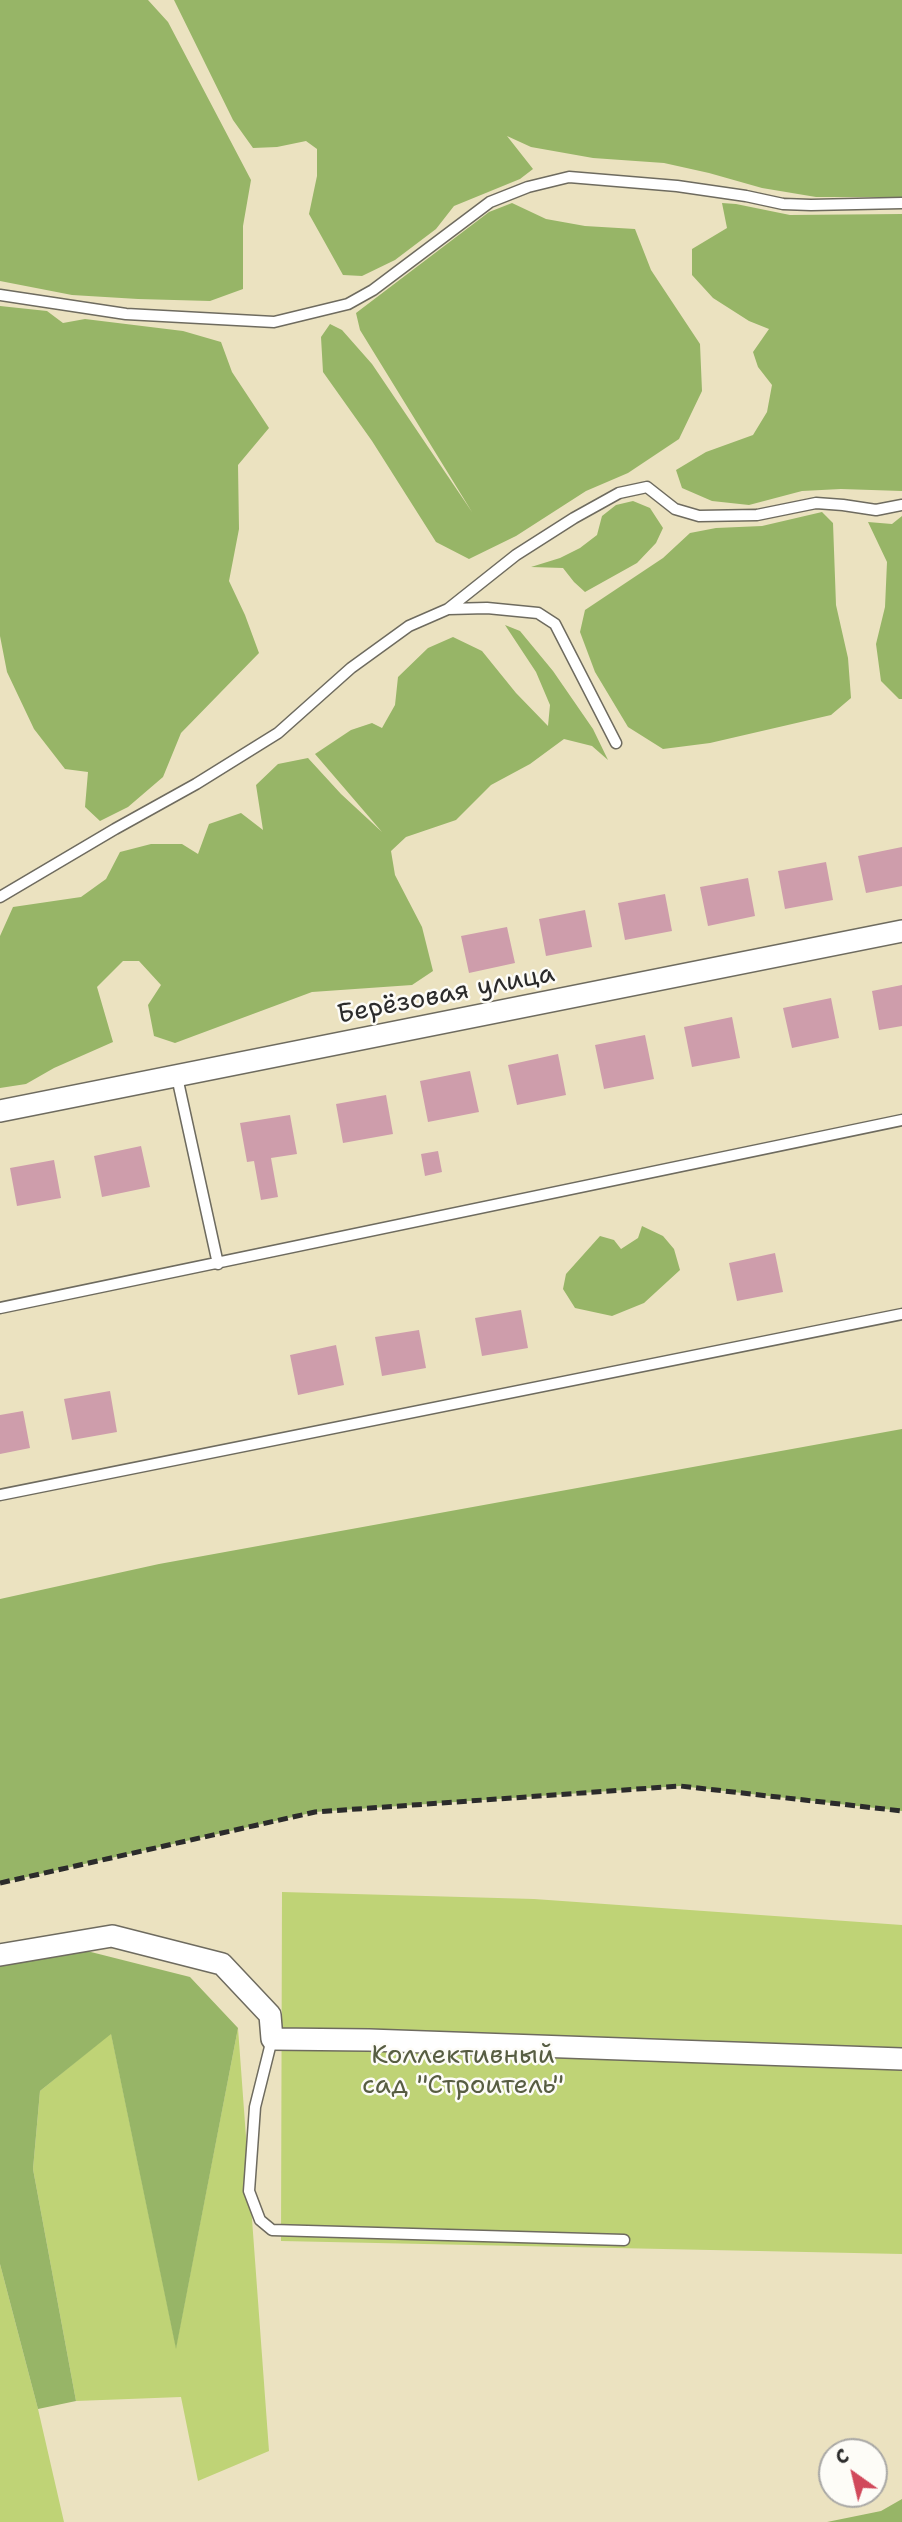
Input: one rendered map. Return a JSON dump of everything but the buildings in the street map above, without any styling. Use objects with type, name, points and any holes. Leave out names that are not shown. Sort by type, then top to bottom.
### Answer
[{"type":"street","name":"Берёзовая улица","points":[[0,1111],[902,930]]},
{"type":"street","points":[[0,1955],[112,1936],[222,1964],[270,2015],[272,2039],[902,2059]]},
{"type":"lane","points":[[0,295],[126,314],[274,322],[348,304],[373,290],[490,202],[528,187],[569,177],[677,186],[746,195],[783,204],[902,203]]},
{"type":"lane","points":[[0,897],[115,828],[196,784],[278,733],[351,668],[409,626],[448,609],[516,555],[575,517],[619,493],[647,487],[675,509],[699,516],[757,515],[816,503],[876,510],[902,505]]},
{"type":"lane","points":[[448,609],[487,608],[538,613],[555,624],[616,743]]},
{"type":"lane","points":[[177,1077],[218,1264]]},
{"type":"lane","points":[[0,1308],[902,1120]]},
{"type":"lane","points":[[0,1495],[902,1314]]},
{"type":"lane","points":[[272,2039],[255,2107],[249,2190],[260,2220],[272,2230],[624,2240]]},
{"type":"green space","points":[[0,0],[148,0],[168,22],[251,180],[243,226],[243,289],[210,301],[138,299],[72,295],[0,281]]},
{"type":"green space","points":[[174,0],[902,0],[902,197],[816,197],[762,188],[664,163],[593,158],[531,147],[507,136],[533,169],[520,179],[454,206],[436,229],[395,260],[362,276],[343,275],[309,214],[317,176],[317,149],[306,141],[277,147],[253,148],[233,120]]},
{"type":"green space","points":[[512,203],[546,219],[585,226],[635,229],[651,270],[700,344],[702,391],[679,439],[628,473],[586,491],[516,536],[469,559],[436,542],[372,441],[323,372],[321,337],[330,324],[342,330],[372,364],[472,512],[360,330],[356,313],[489,212]]},
{"type":"green space","points":[[722,203],[790,215],[902,214],[902,491],[802,491],[749,505],[712,501],[682,488],[676,470],[706,452],[753,435],[767,412],[772,385],[758,367],[753,352],[769,329],[749,321],[713,298],[692,275],[692,249],[727,228]]},
{"type":"green space","points":[[0,306],[47,311],[63,323],[85,319],[183,331],[221,342],[232,372],[269,428],[238,465],[239,529],[229,581],[259,653],[181,733],[163,777],[128,807],[100,821],[85,807],[88,772],[65,769],[34,729],[7,672],[0,636]]},
{"type":"green space","points":[[633,501],[650,508],[663,528],[656,543],[637,563],[585,592],[563,568],[531,567],[580,548],[597,535],[602,516],[616,505]]},
{"type":"green space","points":[[822,512],[833,523],[836,605],[848,658],[851,698],[831,715],[710,743],[663,749],[628,727],[595,672],[580,632],[585,610],[663,558],[690,533],[716,528],[762,526]]},
{"type":"green space","points":[[902,516],[902,699],[899,699],[881,681],[876,644],[885,607],[887,562],[868,522],[892,524]]},
{"type":"green space","points":[[505,625],[520,631],[553,671],[593,729],[608,760],[592,746],[564,739],[530,764],[491,785],[456,820],[406,837],[391,851],[395,875],[422,927],[433,971],[412,985],[312,992],[175,1043],[154,1036],[148,1005],[161,985],[139,961],[123,961],[97,987],[113,1042],[54,1068],[26,1084],[0,1088],[0,936],[13,907],[81,897],[106,879],[120,852],[151,844],[182,844],[198,854],[209,824],[241,813],[263,830],[256,785],[278,764],[308,758],[341,794],[382,832],[315,754],[351,730],[372,723],[382,728],[395,705],[398,677],[428,648],[453,637],[482,651],[516,693],[548,726],[550,705],[536,672]]},
{"type":"green space","points":[[642,1226],[663,1236],[674,1249],[680,1270],[644,1303],[612,1316],[575,1308],[563,1289],[566,1274],[600,1236],[614,1240],[621,1249],[638,1238]]},
{"type":"green space","points":[[902,1429],[902,1811],[680,1786],[315,1812],[0,1883],[0,1599],[159,1564]]},
{"type":"green space","name":"Коллективный сад \"Строитель\"","points":[[282,1892],[534,1899],[902,1925],[902,2254],[281,2241]]},
{"type":"green space","points":[[79,1949],[190,1977],[238,2028],[176,2349],[111,2034],[40,2091],[33,2169],[76,2401],[38,2409],[0,2264],[0,1963]]},
{"type":"green space","points":[[238,2028],[269,2451],[198,2481],[181,2397],[76,2401],[33,2169],[40,2091],[111,2033],[176,2347]]},
{"type":"green space","points":[[0,2264],[38,2409],[64,2522],[0,2522]]},
{"type":"green space","points":[[902,2499],[902,2522],[827,2522],[881,2511]]},
{"type":"railway","points":[[0,1883],[315,1812],[680,1786],[902,1811]]}]
